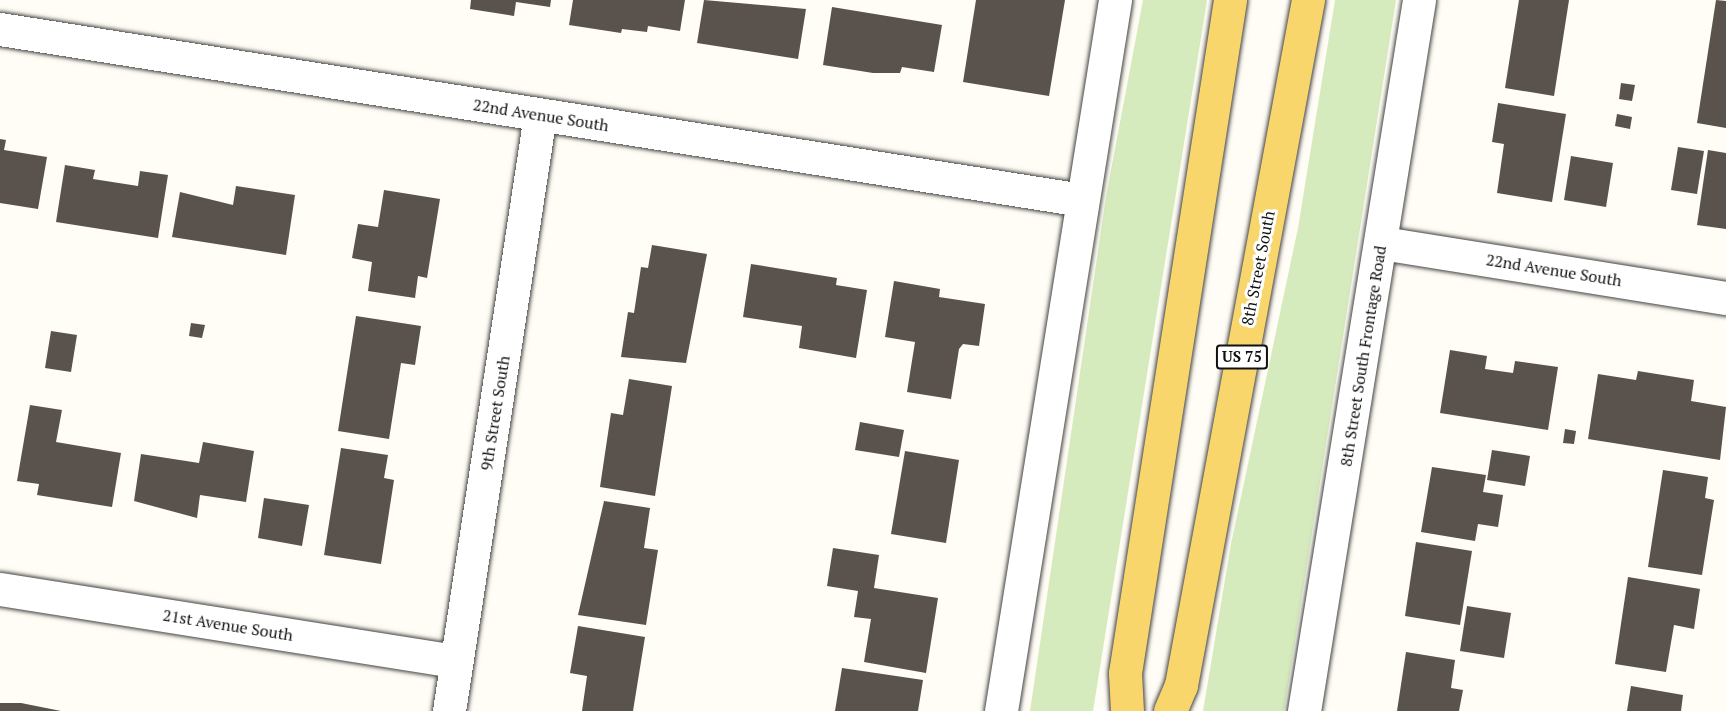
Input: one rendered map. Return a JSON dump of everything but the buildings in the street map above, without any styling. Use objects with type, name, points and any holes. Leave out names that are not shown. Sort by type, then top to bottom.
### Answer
[{"type":"main road","points":[[1127,711],[1125,673],[1230,0]]},
{"type":"main road","name":"8th Street South","points":[[1170,711],[1181,685],[1308,0]]},
{"type":"street","points":[[1001,711],[1115,0]]},
{"type":"street","name":"8th Street South Frontage Road","points":[[1304,711],[1382,243],[1419,0]]},
{"type":"street","name":"22nd Avenue South","points":[[0,29],[1082,200]]},
{"type":"street","name":"9th Street South","points":[[449,711],[540,115]]},
{"type":"street","name":"22nd Avenue South","points":[[1382,243],[1726,298]]},
{"type":"street","name":"21st Avenue South","points":[[0,590],[456,661]]},
{"type":"green space","points":[[1143,0],[1207,0],[1093,711],[1030,711],[1106,197]]},
{"type":"green space","points":[[1335,0],[1396,0],[1284,711],[1203,711],[1231,544],[1298,228]]}]
